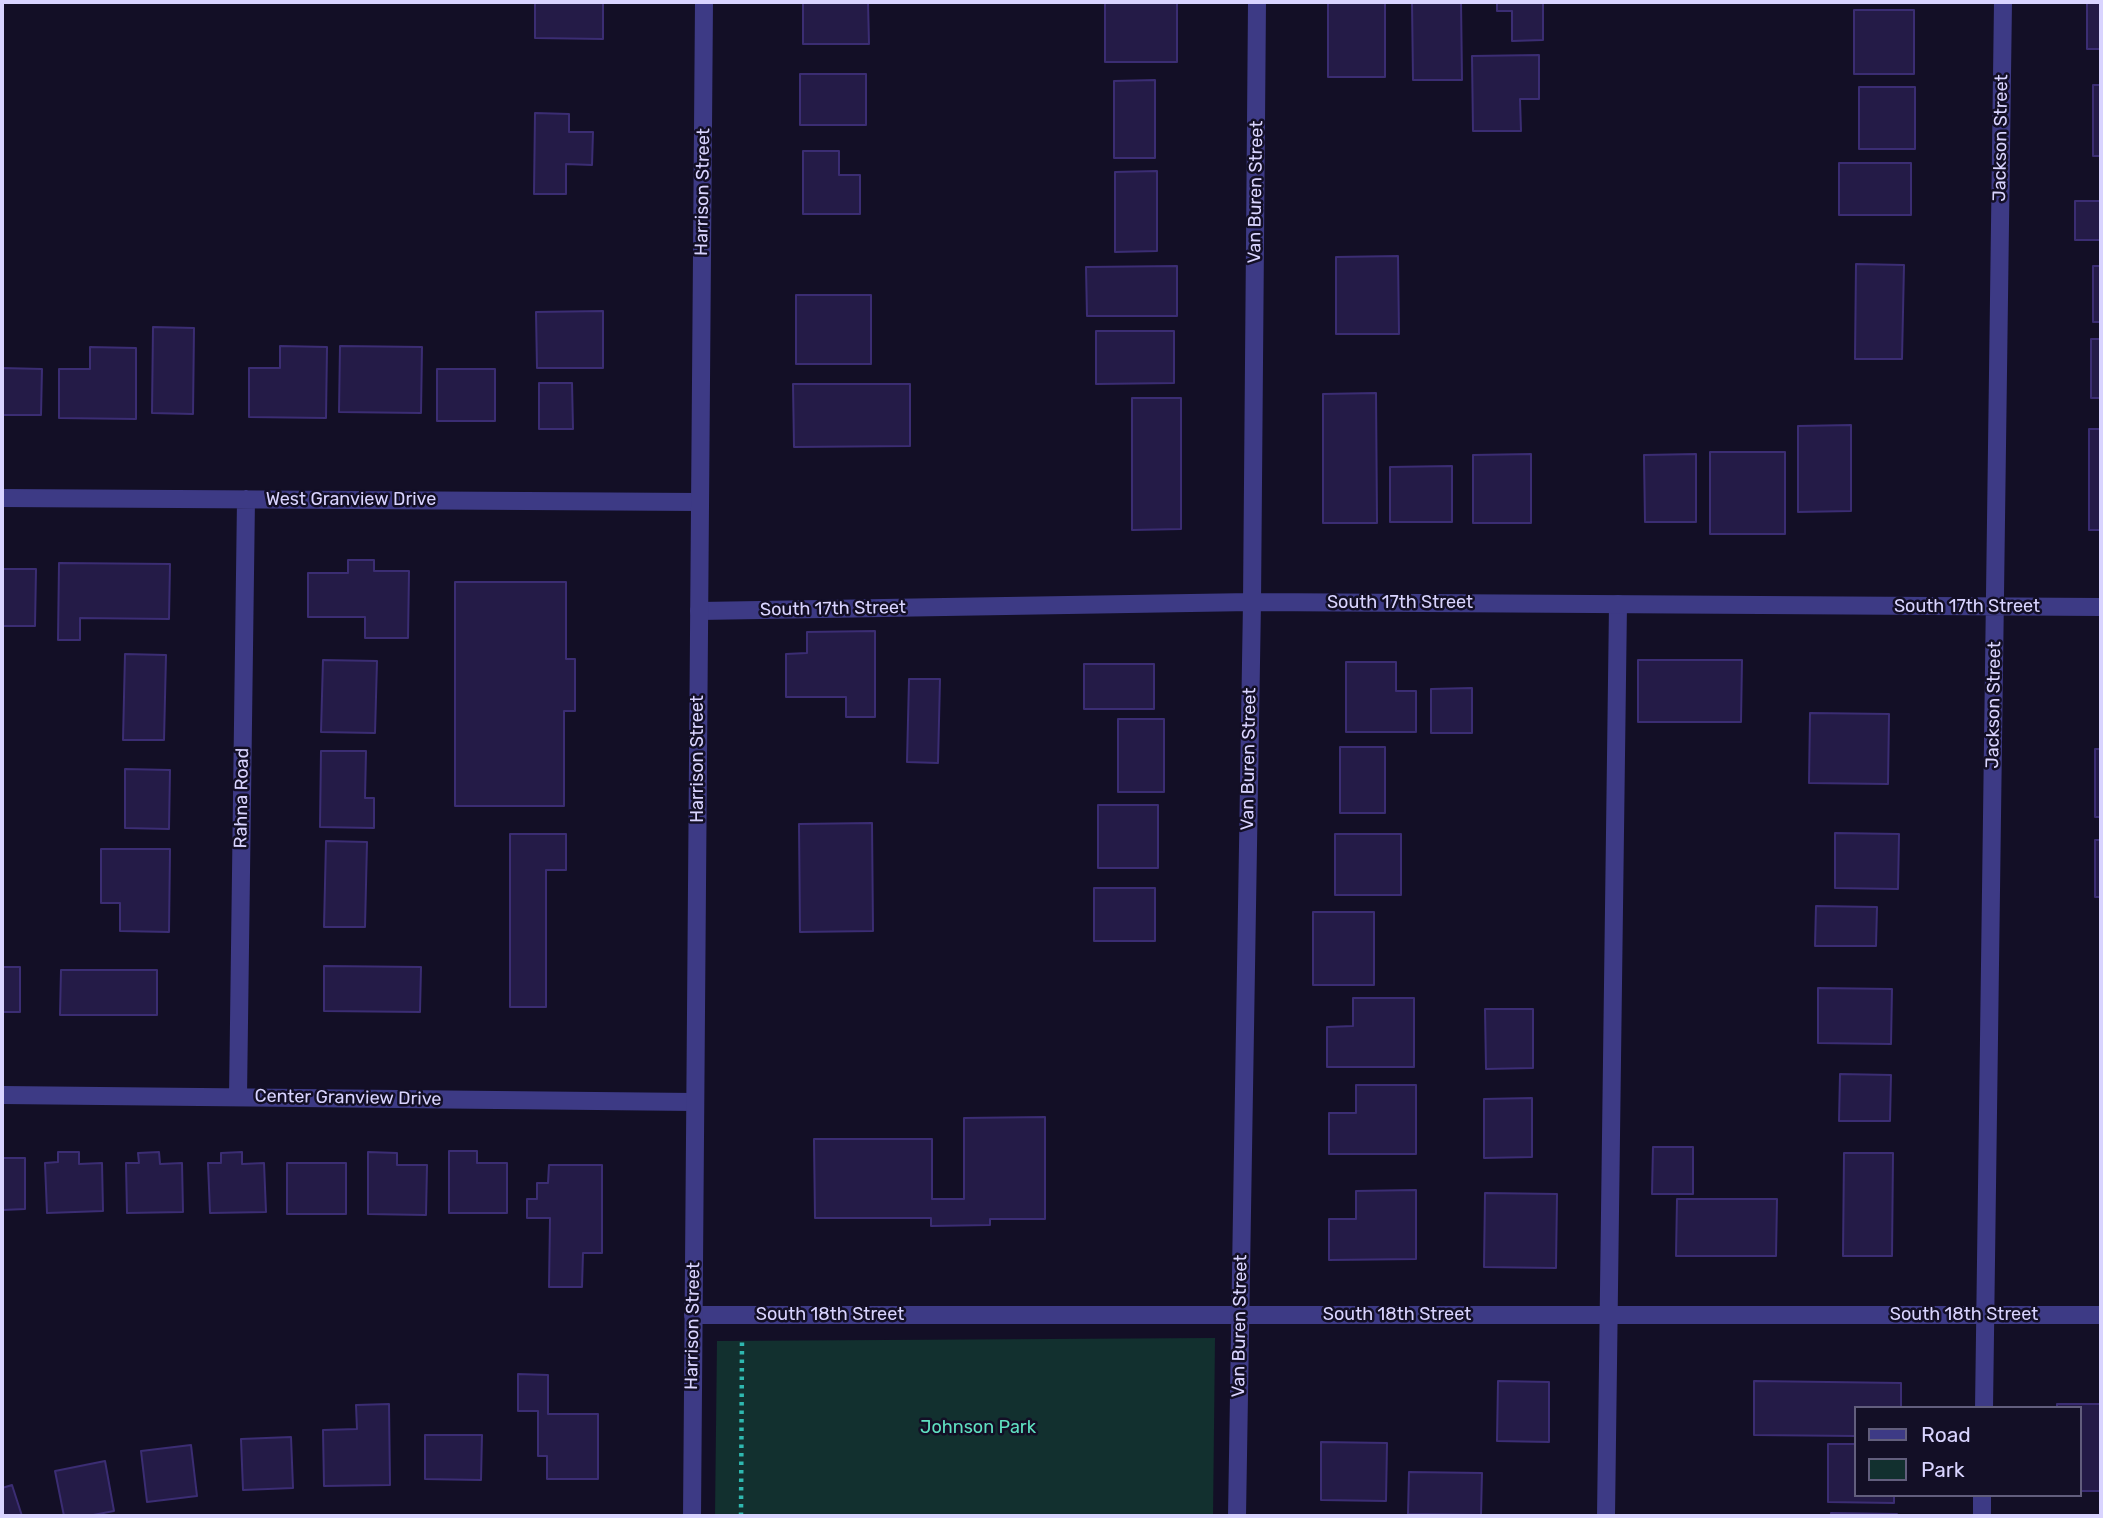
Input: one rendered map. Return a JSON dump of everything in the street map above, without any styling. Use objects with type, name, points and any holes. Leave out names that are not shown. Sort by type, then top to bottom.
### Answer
[{"type":"street","name":"Harrison Street","points":[[692,1516],[705,2]]},
{"type":"street","name":"Van Buren Street","points":[[1237,1516],[1252,602],[1258,2]]},
{"type":"street","name":"Jackson Street","points":[[1984,1406],[2003,2]]},
{"type":"street","name":"West Granview Drive","points":[[2,498],[701,502]]},
{"type":"street","name":"Rahna Road","points":[[238,1097],[246,499]]},
{"type":"street","name":"South 17th Street","points":[[699,611],[1252,602],[2101,607]]},
{"type":"street","points":[[1606,1516],[1618,604]]},
{"type":"street","name":"Center Granview Drive","points":[[2,1095],[695,1102]]},
{"type":"street","name":"South 18th Street","points":[[693,1315],[2101,1315]]},
{"type":"street","points":[[1982,1497],[1982,1516]]},
{"type":"path","points":[[741,1516],[742,1315]]},
{"type":"green space","name":"Johnson Park","points":[[1215,1338],[1213,1516],[715,1516],[717,1341]]},
{"type":"building","points":[[535,2],[603,2],[603,39],[535,38]]},
{"type":"building","points":[[803,2],[868,2],[869,44],[803,44]]},
{"type":"building","points":[[1105,2],[1177,2],[1177,62],[1105,62]]},
{"type":"building","points":[[1328,2],[1385,2],[1385,77],[1328,77]]},
{"type":"building","points":[[1412,2],[1461,2],[1462,80],[1413,80]]},
{"type":"building","points":[[1497,2],[1543,2],[1543,40],[1512,41],[1512,11],[1497,11]]},
{"type":"building","points":[[2087,2],[2101,2],[2101,49],[2087,49]]},
{"type":"building","points":[[1854,10],[1914,10],[1914,74],[1854,74]]},
{"type":"building","points":[[1539,55],[1539,99],[1520,99],[1521,131],[1473,131],[1472,56]]},
{"type":"building","points":[[800,74],[866,74],[866,125],[800,125]]},
{"type":"building","points":[[1155,80],[1155,158],[1114,158],[1114,81]]},
{"type":"building","points":[[2093,85],[2101,85],[2101,156],[2093,156]]},
{"type":"building","points":[[1859,87],[1915,87],[1915,149],[1859,149]]},
{"type":"building","points":[[535,113],[569,114],[569,132],[593,132],[592,165],[566,164],[566,194],[534,194]]},
{"type":"building","points":[[803,151],[839,151],[839,175],[860,175],[860,214],[803,214]]},
{"type":"building","points":[[1839,163],[1911,163],[1911,215],[1839,215]]},
{"type":"building","points":[[1157,171],[1157,251],[1115,252],[1115,172]]},
{"type":"building","points":[[2075,201],[2101,201],[2101,240],[2075,240]]},
{"type":"building","points":[[1398,256],[1399,334],[1336,334],[1336,257]]},
{"type":"building","points":[[1856,264],[1904,265],[1902,359],[1855,359]]},
{"type":"building","points":[[1177,266],[1177,316],[1087,316],[1086,267]]},
{"type":"building","points":[[2093,266],[2101,266],[2101,322],[2093,322]]},
{"type":"building","points":[[796,295],[871,295],[871,364],[796,364]]},
{"type":"building","points":[[603,311],[603,368],[537,368],[536,312]]},
{"type":"building","points":[[153,327],[194,328],[193,414],[152,413]]},
{"type":"building","points":[[1096,331],[1174,331],[1174,383],[1096,384]]},
{"type":"building","points":[[2091,339],[2101,339],[2101,398],[2091,398]]},
{"type":"building","points":[[280,346],[327,347],[326,418],[249,417],[249,368],[280,368]]},
{"type":"building","points":[[340,346],[422,347],[421,413],[339,412]]},
{"type":"building","points":[[90,347],[136,348],[136,419],[59,418],[59,369],[90,369]]},
{"type":"building","points":[[2,368],[42,369],[41,415],[2,415]]},
{"type":"building","points":[[437,369],[495,369],[495,421],[437,421]]},
{"type":"building","points":[[539,383],[572,383],[573,429],[539,429]]},
{"type":"building","points":[[793,384],[910,384],[910,446],[794,447]]},
{"type":"building","points":[[1376,393],[1377,523],[1323,523],[1323,394]]},
{"type":"building","points":[[1132,398],[1181,398],[1181,529],[1132,530]]},
{"type":"building","points":[[1851,425],[1851,511],[1798,512],[1798,426]]},
{"type":"building","points":[[2089,429],[2101,429],[2101,530],[2089,530]]},
{"type":"building","points":[[1710,452],[1785,452],[1785,534],[1710,534]]},
{"type":"building","points":[[1531,454],[1531,523],[1473,523],[1473,455]]},
{"type":"building","points":[[1696,454],[1696,522],[1645,522],[1644,455]]},
{"type":"building","points":[[1452,466],[1452,522],[1390,522],[1390,467]]},
{"type":"building","points":[[348,560],[374,560],[374,571],[409,571],[408,638],[365,638],[365,617],[308,617],[308,573],[348,573]]},
{"type":"building","points":[[59,563],[170,564],[169,619],[80,618],[80,640],[58,640]]},
{"type":"building","points":[[2,569],[36,569],[35,626],[2,626]]},
{"type":"building","points":[[455,582],[566,582],[566,659],[575,659],[575,711],[564,711],[564,806],[455,806]]},
{"type":"building","points":[[875,631],[875,717],[846,717],[846,697],[786,697],[786,654],[807,653],[807,632]]},
{"type":"building","points":[[125,654],[166,655],[164,740],[123,740]]},
{"type":"building","points":[[323,660],[377,661],[375,733],[321,732]]},
{"type":"building","points":[[1638,660],[1742,660],[1741,722],[1638,722]]},
{"type":"building","points":[[1346,662],[1396,662],[1396,691],[1416,691],[1416,732],[1346,732]]},
{"type":"building","points":[[1084,664],[1154,664],[1154,709],[1084,709]]},
{"type":"building","points":[[909,679],[940,679],[938,763],[907,762]]},
{"type":"building","points":[[1472,688],[1472,733],[1431,733],[1431,689]]},
{"type":"building","points":[[1810,713],[1889,714],[1888,784],[1809,783]]},
{"type":"building","points":[[1118,719],[1164,719],[1164,792],[1118,792]]},
{"type":"building","points":[[1340,747],[1385,747],[1385,813],[1340,813]]},
{"type":"building","points":[[2095,749],[2101,749],[2101,817],[2095,817]]},
{"type":"building","points":[[321,751],[366,751],[365,798],[374,798],[374,828],[320,827]]},
{"type":"building","points":[[125,769],[170,770],[169,829],[125,828]]},
{"type":"building","points":[[1098,805],[1158,805],[1158,868],[1098,868]]},
{"type":"building","points":[[872,823],[873,931],[800,932],[799,824]]},
{"type":"building","points":[[1835,833],[1899,834],[1898,889],[1835,888]]},
{"type":"building","points":[[510,834],[566,834],[566,870],[546,870],[546,1007],[510,1007]]},
{"type":"building","points":[[1335,834],[1401,834],[1401,895],[1335,895]]},
{"type":"building","points":[[2095,840],[2101,840],[2101,897],[2095,897]]},
{"type":"building","points":[[326,841],[367,842],[365,927],[324,927]]},
{"type":"building","points":[[101,849],[170,849],[169,932],[120,931],[120,903],[101,903]]},
{"type":"building","points":[[1094,888],[1155,888],[1155,941],[1094,941]]},
{"type":"building","points":[[1816,906],[1877,907],[1876,946],[1815,946]]},
{"type":"building","points":[[1313,912],[1374,912],[1374,985],[1313,985]]},
{"type":"building","points":[[324,966],[421,967],[420,1012],[324,1011]]},
{"type":"building","points":[[2,967],[20,967],[20,1012],[2,1012]]},
{"type":"building","points":[[61,970],[157,970],[157,1015],[60,1015]]},
{"type":"building","points":[[1818,988],[1892,989],[1891,1044],[1818,1043]]},
{"type":"building","points":[[1353,998],[1414,998],[1414,1067],[1327,1067],[1327,1027],[1353,1026]]},
{"type":"building","points":[[1485,1009],[1533,1009],[1533,1068],[1486,1069]]},
{"type":"building","points":[[1840,1074],[1891,1075],[1890,1121],[1839,1121]]},
{"type":"building","points":[[1356,1085],[1416,1085],[1416,1154],[1329,1154],[1329,1113],[1356,1113]]},
{"type":"building","points":[[1532,1098],[1532,1157],[1484,1158],[1484,1099]]},
{"type":"building","points":[[1045,1117],[1045,1219],[990,1219],[990,1225],[931,1226],[931,1218],[815,1218],[814,1139],[932,1139],[932,1199],[964,1199],[964,1118]]},
{"type":"building","points":[[1653,1147],[1693,1147],[1693,1194],[1652,1194]]},
{"type":"building","points":[[449,1151],[477,1151],[477,1163],[507,1163],[507,1213],[449,1213]]},
{"type":"building","points":[[58,1152],[79,1152],[79,1164],[102,1163],[103,1211],[47,1213],[45,1163],[58,1162]]},
{"type":"building","points":[[159,1152],[160,1164],[182,1163],[183,1212],[127,1213],[126,1163],[139,1163],[138,1153]]},
{"type":"building","points":[[242,1152],[242,1164],[264,1163],[266,1212],[210,1213],[208,1163],[221,1163],[221,1153]]},
{"type":"building","points":[[368,1152],[397,1153],[397,1165],[427,1165],[426,1215],[368,1214]]},
{"type":"building","points":[[1844,1153],[1893,1153],[1892,1256],[1843,1256]]},
{"type":"building","points":[[2,1158],[25,1158],[25,1209],[2,1210]]},
{"type":"building","points":[[287,1163],[346,1163],[346,1214],[287,1214]]},
{"type":"building","points":[[549,1165],[602,1165],[602,1253],[583,1253],[582,1287],[549,1287],[550,1218],[527,1218],[527,1199],[537,1199],[537,1183],[548,1183]]},
{"type":"building","points":[[1416,1190],[1416,1259],[1329,1260],[1329,1219],[1356,1219],[1356,1191]]},
{"type":"building","points":[[1485,1193],[1557,1194],[1556,1268],[1484,1267]]},
{"type":"building","points":[[1677,1199],[1777,1199],[1776,1256],[1676,1256]]},
{"type":"building","points":[[518,1374],[548,1375],[548,1414],[598,1414],[598,1479],[547,1479],[547,1456],[538,1456],[538,1411],[518,1411]]},
{"type":"building","points":[[1498,1381],[1549,1382],[1549,1442],[1497,1441]]},
{"type":"building","points":[[1754,1381],[1901,1383],[1901,1406],[1854,1406],[1854,1436],[1754,1435]]},
{"type":"building","points":[[389,1404],[390,1485],[324,1486],[323,1430],[357,1429],[356,1405]]},
{"type":"building","points":[[2101,1404],[2101,1491],[2082,1491],[2082,1406],[2057,1406]]},
{"type":"building","points":[[425,1435],[482,1435],[481,1480],[425,1479]]},
{"type":"building","points":[[291,1437],[293,1488],[243,1490],[241,1439]]},
{"type":"building","points":[[1321,1442],[1387,1443],[1386,1501],[1321,1500]]},
{"type":"building","points":[[1828,1444],[1854,1444],[1854,1497],[1894,1497],[1894,1503],[1828,1502]]},
{"type":"building","points":[[191,1445],[197,1496],[147,1502],[141,1451]]},
{"type":"building","points":[[105,1461],[114,1511],[88,1516],[64,1516],[55,1471]]},
{"type":"building","points":[[1409,1472],[1482,1473],[1481,1515],[1408,1514]]},
{"type":"building","points":[[12,1485],[22,1516],[2,1516],[2,1488]]},
{"type":"building","points":[[1831,1513],[1897,1514],[1897,1516],[1831,1516]]}]
